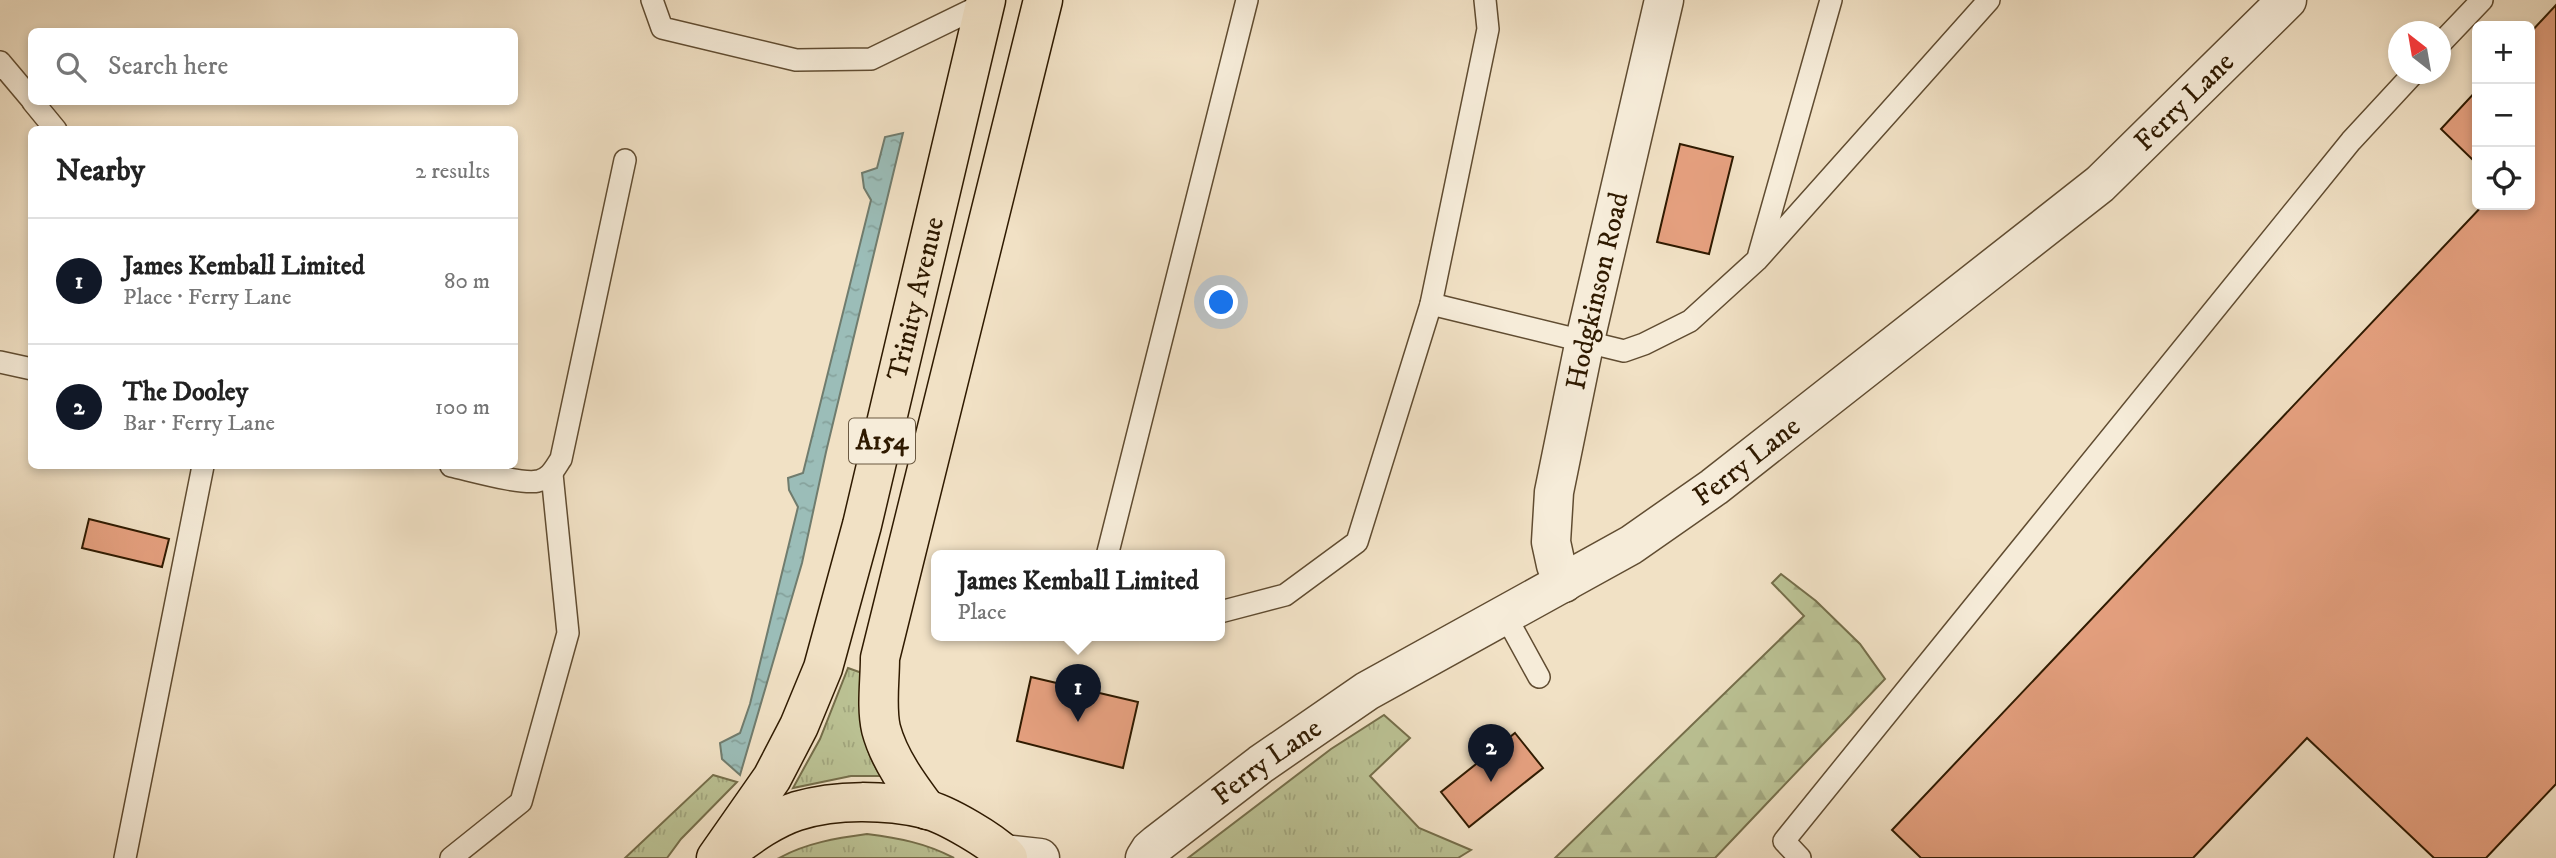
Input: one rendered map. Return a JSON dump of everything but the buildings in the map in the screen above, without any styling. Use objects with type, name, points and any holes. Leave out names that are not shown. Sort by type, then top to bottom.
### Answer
[{"type":"main road","name":"Trinity Avenue","points":[[928,810],[891,756],[881,728],[878,701],[880,658],[1043,0]]},
{"type":"main road","name":"Trinity Avenue","points":[[718,858],[772,778],[799,726],[823,668],[865,511],[986,1]]},
{"type":"main road","points":[[718,858],[762,827],[796,811],[840,803],[878,803],[928,810],[1018,857]]},
{"type":"street","name":"Hodgkinson Road","points":[[1564,583],[1556,565],[1551,516],[1585,340],[1664,0]]},
{"type":"street","name":"Ferry Lane","points":[[1112,858],[1147,854],[1323,719],[1402,670],[1631,545],[1714,486],[2100,184],[2287,0]]},
{"type":"lane","points":[[652,0],[662,28],[796,60],[871,59],[986,1]]},
{"type":"lane","points":[[1109,550],[1247,0]]},
{"type":"lane","points":[[1225,611],[1285,595],[1357,542],[1432,304],[1488,29],[1485,0]]},
{"type":"lane","points":[[1757,260],[1831,0]]},
{"type":"lane","points":[[1432,304],[1624,351],[1690,321],[1757,260],[1989,0]]},
{"type":"lane","points":[[2451,33],[2482,0]]},
{"type":"lane","points":[[0,62],[28,96]]},
{"type":"lane","points":[[1800,858],[1784,841],[2342,152],[2404,84]]},
{"type":"lane","points":[[35,105],[53,126]]},
{"type":"lane","points":[[465,469],[503,478],[538,482],[552,474],[561,459],[625,160]]},
{"type":"lane","points":[[0,362],[28,368]]},
{"type":"lane","points":[[125,858],[202,469]]},
{"type":"lane","points":[[451,858],[521,803],[568,633],[552,474]]},
{"type":"lane","points":[[1505,615],[1539,677]]},
{"type":"green space","points":[[1781,574],[1816,601],[1860,644],[1885,679],[1715,858],[1555,858],[1804,616],[1772,583]]},
{"type":"green space","points":[[848,668],[862,673],[865,740],[881,776],[851,776],[793,788],[820,739]]},
{"type":"green space","points":[[1384,715],[1410,738],[1370,776],[1419,828],[1471,850],[1458,858],[1188,858],[1331,749]]},
{"type":"green space","points":[[713,775],[737,782],[681,839],[667,858],[625,858]]},
{"type":"green space","points":[[867,834],[912,842],[954,858],[779,858],[833,839]]},
{"type":"water","points":[[903,133],[802,563],[740,775],[722,759],[720,743],[740,733],[750,704],[798,507],[789,490],[788,478],[803,473],[871,200],[864,188],[862,173],[877,168],[885,137]]},
{"type":"place","name":"James Kemball Limited","points":[[1078,722]]},
{"type":"place","name":"The Dooley","points":[[1491,782]]}]
